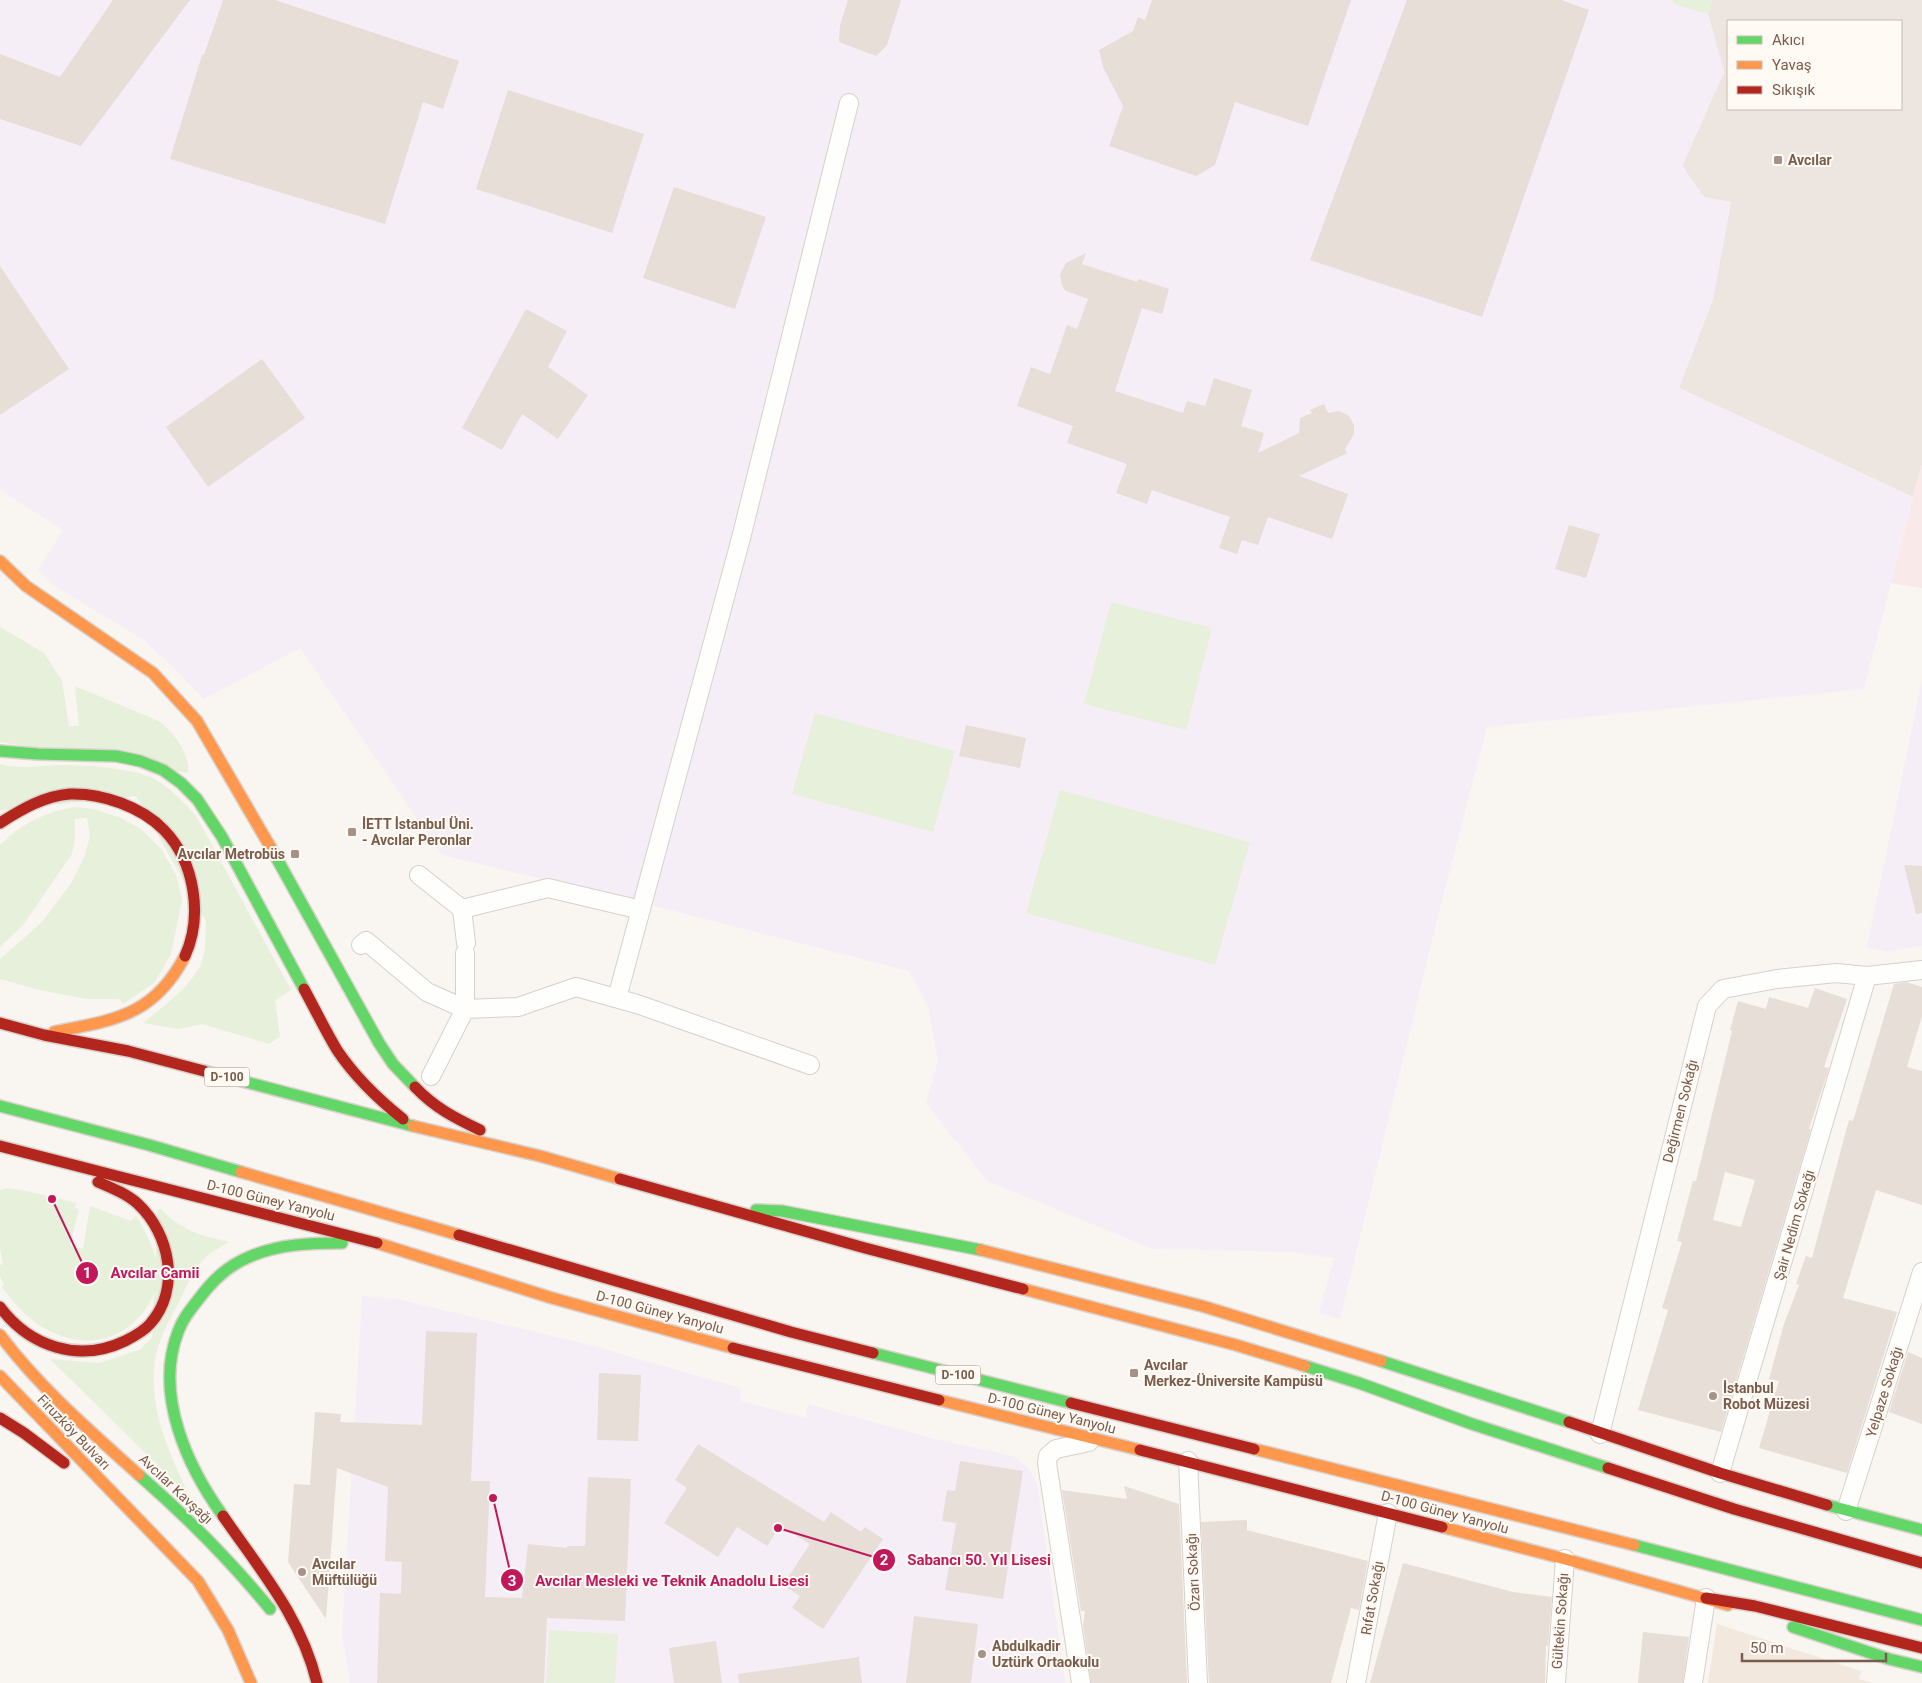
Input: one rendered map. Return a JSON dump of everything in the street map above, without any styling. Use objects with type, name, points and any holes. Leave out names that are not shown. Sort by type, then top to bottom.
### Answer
[{"type":"main road","points":[[0,561],[26,586],[154,673],[198,721],[252,814],[337,971],[379,1043],[405,1077],[427,1099],[447,1114],[540,1156]]},
{"type":"main road","points":[[0,751],[116,756],[140,761],[162,770],[181,783],[197,799],[222,837],[336,1048],[351,1071],[370,1093],[410,1125]]},
{"type":"main road","points":[[0,823],[24,807],[55,796],[78,794],[108,799],[132,808],[151,819],[170,837],[182,858],[191,880],[193,924],[189,945],[176,971],[154,996],[143,1006],[130,1013],[44,1035]]},
{"type":"main road","name":"D-100","points":[[0,1023],[44,1035],[128,1051],[410,1125],[540,1156],[875,1251],[1236,1345],[1359,1383],[1472,1424],[1734,1509],[1922,1563]]},
{"type":"main road","name":"D-100","points":[[0,1106],[167,1151],[791,1332],[1572,1529],[1922,1620]]},
{"type":"main road","name":"D-100 Güney Yanyolu","points":[[0,1146],[381,1244],[552,1298],[758,1355],[1188,1462],[1564,1559],[1706,1598],[1889,1659],[1922,1667]]},
{"type":"main road","points":[[0,1307],[6,1315],[30,1335],[55,1347],[89,1352],[134,1336],[150,1324],[160,1306],[168,1288],[170,1270],[165,1247],[156,1226],[138,1204],[66,1163]]},
{"type":"main road","points":[[724,1208],[782,1211],[994,1253],[1183,1301],[1334,1345],[1720,1473],[1846,1511],[1922,1530]]},
{"type":"main road","points":[[317,1683],[309,1653],[287,1608],[198,1478],[178,1427],[173,1406],[170,1386],[171,1361],[177,1334],[188,1313],[223,1272],[245,1259],[287,1246],[313,1243],[381,1244]]},
{"type":"main road","name":"Avcılar Kavşağı","points":[[0,1335],[28,1370],[59,1402],[211,1542],[257,1591],[276,1618]]},
{"type":"main road","name":"Firuzköy Bulvarı","points":[[0,1376],[128,1509]]},
{"type":"main road","points":[[0,1418],[24,1433],[77,1474],[128,1509],[198,1581],[221,1613],[238,1648],[251,1683]]},
{"type":"main road","points":[[1706,1598],[1755,1606],[1922,1648]]},
{"type":"main road","points":[[293,1646],[308,1683]]},
{"type":"street","points":[[617,998],[741,538],[849,104]]},
{"type":"street","points":[[419,875],[462,909],[466,948],[465,1009],[431,1076]]},
{"type":"street","points":[[462,909],[548,888],[641,910]]},
{"type":"street","points":[[361,945],[366,941],[427,992],[465,1009],[518,1006],[576,988],[617,998],[810,1066]]},
{"type":"street","name":"Değirmen Sokağı","points":[[1600,1434],[1706,1006],[1722,989],[1777,979],[1836,973],[1867,976],[1922,970]]},
{"type":"street","name":"Şair Nedim Sokağı","points":[[1720,1473],[1867,976]]},
{"type":"street","name":"Yelpaze Sokağı","points":[[1846,1511],[1922,1272]]},
{"type":"street","points":[[1081,1683],[1047,1463],[1048,1456],[1056,1449],[1098,1440]]},
{"type":"street","name":"Özarı Sokağı","points":[[1188,1462],[1198,1683]]},
{"type":"street","name":"Rıfat Sokağı","points":[[1356,1683],[1388,1513]]},
{"type":"street","name":"Gültekin Sokağı","points":[[1556,1683],[1564,1559]]},
{"type":"street","points":[[1693,1683],[1706,1598]]},
{"type":"shaded area","points":[[0,0],[1672,0],[1676,5],[1708,14],[1724,72],[1682,166],[1704,197],[1731,202],[1713,299],[1679,388],[1913,497],[1864,689],[1487,727],[1438,916],[1340,1319],[1319,1313],[1334,1258],[1290,1252],[1153,1249],[987,1181],[926,1103],[938,1061],[928,1006],[909,971],[643,903],[442,855],[300,648],[204,699],[168,662],[142,639],[53,585],[38,570],[63,530],[0,490]]},
{"type":"shaded area","points":[[1712,0],[1922,0],[1922,464],[1913,497],[1679,388],[1713,299],[1731,202],[1704,197],[1682,166],[1724,72],[1708,14]]},
{"type":"shaded area","points":[[1922,464],[1922,588],[1891,583]]},
{"type":"shaded area","points":[[1922,680],[1922,946],[1888,952],[1867,947]]},
{"type":"shaded area","points":[[362,1296],[397,1299],[590,1345],[740,1388],[741,1401],[805,1418],[808,1404],[935,1439],[1013,1456],[1027,1467],[1037,1482],[1065,1683],[350,1683],[342,1636]]},
{"type":"shaded area","points":[[1717,1624],[1861,1671],[1859,1679],[1872,1683],[1708,1683]]},
{"type":"green space","points":[[1672,0],[1712,0],[1708,14],[1676,5]]},
{"type":"green space","points":[[1111,602],[1212,628],[1186,730],[1084,704]]},
{"type":"green space","points":[[0,627],[44,653],[62,681],[69,726],[79,726],[75,686],[159,721],[170,731],[184,751],[188,773],[0,742]]},
{"type":"green space","points":[[815,713],[955,751],[933,832],[792,794]]},
{"type":"green space","points":[[0,764],[23,767],[83,766],[123,770],[156,780],[177,796],[196,816],[291,990],[275,1000],[280,1037],[269,1044],[202,1024],[178,1029],[143,1023],[181,991],[199,968],[204,951],[206,921],[136,796],[0,810]]},
{"type":"green space","points":[[1060,790],[1250,842],[1215,965],[1026,913]]},
{"type":"green space","points":[[74,807],[93,809],[121,818],[141,829],[162,850],[177,877],[182,900],[171,954],[155,982],[123,1004],[119,999],[87,999],[39,990],[0,979],[0,959],[42,922],[72,882],[85,855],[90,836],[87,818],[75,819],[75,839],[72,854],[23,925],[0,947],[0,845],[16,831],[34,820],[53,812]]},
{"type":"green space","points":[[7,1188],[76,1203],[75,1208],[79,1209],[70,1245],[83,1249],[90,1206],[131,1221],[136,1216],[147,1234],[152,1247],[157,1271],[151,1300],[133,1323],[121,1332],[107,1338],[79,1340],[50,1331],[36,1323],[18,1306],[2,1287],[4,1285],[0,1276],[0,1265],[3,1264],[0,1249],[0,1190]]},
{"type":"green space","points":[[161,1209],[176,1222],[192,1231],[229,1242],[206,1256],[193,1274],[163,1334],[155,1361],[154,1387],[159,1419],[169,1451],[190,1497],[50,1359],[99,1363],[139,1350],[152,1338],[158,1210]]},
{"type":"green space","points":[[549,1630],[618,1634],[615,1683],[546,1683]]},
{"type":"building","points":[[113,0],[190,0],[81,146],[0,119],[0,54],[60,77]]},
{"type":"building","points":[[223,0],[275,0],[459,61],[443,109],[423,102],[385,224],[170,159],[202,55],[204,55]]},
{"type":"building","points":[[848,0],[901,0],[887,45],[876,56],[839,42],[840,25]]},
{"type":"building","points":[[1152,0],[1351,0],[1308,126],[1235,102],[1215,165],[1196,176],[1109,146],[1123,106],[1103,67],[1099,50],[1133,31],[1138,17],[1145,20]]},
{"type":"building","points":[[1407,0],[1561,0],[1589,10],[1482,317],[1310,260]]},
{"type":"building","points":[[508,90],[644,134],[612,233],[476,189]]},
{"type":"building","points":[[674,187],[766,217],[735,309],[643,278]]},
{"type":"building","points":[[1086,253],[1082,264],[1137,282],[1138,279],[1169,289],[1162,314],[1142,308],[1115,391],[1183,413],[1187,401],[1205,406],[1214,378],[1252,390],[1241,426],[1264,433],[1258,453],[1299,433],[1300,418],[1312,413],[1310,410],[1324,404],[1328,413],[1339,411],[1349,416],[1354,425],[1354,434],[1345,449],[1347,453],[1299,476],[1348,494],[1332,539],[1268,517],[1258,545],[1242,540],[1237,554],[1219,548],[1230,517],[1152,490],[1147,504],[1116,493],[1127,464],[1067,443],[1073,426],[1017,406],[1031,367],[1050,374],[1067,325],[1077,329],[1088,299],[1066,291],[1062,286],[1060,274],[1066,263]]},
{"type":"building","points":[[0,266],[69,369],[0,415]]},
{"type":"building","points":[[526,309],[567,331],[548,367],[588,395],[558,439],[522,414],[502,450],[462,428]]},
{"type":"building","points":[[262,359],[305,418],[208,487],[166,427]]},
{"type":"building","points":[[1569,525],[1600,534],[1586,578],[1555,569]]},
{"type":"building","points":[[966,725],[1026,738],[1020,768],[959,756]]},
{"type":"building","points":[[1904,865],[1922,866],[1922,913],[1916,914]]},
{"type":"building","points":[[1906,982],[1922,987],[1922,1016],[1907,1067],[1922,1071],[1922,1205],[1876,1190],[1843,1298],[1897,1312],[1847,1473],[1759,1448],[1779,1381],[1769,1379],[1784,1324],[1799,1285],[1796,1284],[1806,1256],[1812,1258],[1849,1120],[1853,1121],[1894,984]]},
{"type":"building","points":[[1815,988],[1847,999],[1824,1067],[1829,1068],[1809,1129],[1811,1129],[1721,1432],[1638,1410],[1668,1310],[1662,1308],[1682,1242],[1677,1241],[1693,1181],[1696,1181],[1738,1001],[1766,1009],[1769,997],[1808,1008]],"holes":[[[1725,1172],[1755,1180],[1741,1227],[1713,1220]]]},
{"type":"building","points":[[426,1331],[477,1333],[471,1481],[490,1481],[485,1597],[522,1598],[528,1544],[567,1548],[567,1546],[585,1546],[588,1477],[631,1479],[625,1621],[547,1618],[544,1683],[377,1683],[380,1593],[401,1594],[402,1562],[385,1561],[388,1487],[337,1468],[326,1619],[288,1562],[294,1484],[310,1485],[315,1412],[341,1414],[340,1422],[422,1425]]},
{"type":"building","points":[[1908,1352],[1922,1358],[1922,1424],[1889,1412]]},
{"type":"building","points":[[599,1373],[641,1375],[638,1441],[597,1440]]},
{"type":"building","points":[[698,1444],[824,1522],[831,1512],[861,1532],[865,1527],[883,1539],[823,1629],[792,1608],[800,1596],[783,1585],[810,1544],[780,1526],[767,1546],[737,1527],[718,1557],[664,1523],[687,1488],[675,1480]]},
{"type":"building","points":[[960,1461],[1023,1471],[1003,1599],[945,1590],[956,1523],[942,1521],[947,1490],[955,1491]]},
{"type":"building","points":[[1124,1486],[1179,1504],[1187,1683],[1091,1683],[1083,1625],[1085,1611],[1081,1611],[1062,1490],[1127,1499]]},
{"type":"building","points":[[1247,1520],[1247,1530],[1368,1561],[1359,1610],[1351,1608],[1331,1683],[1209,1683],[1201,1522]]},
{"type":"building","points":[[1403,1563],[1513,1592],[1552,1597],[1548,1646],[1546,1646],[1545,1683],[1370,1683]]},
{"type":"building","name":"Abdulkadir Uztürk Ortaokulu","points":[[914,1616],[978,1624],[971,1683],[906,1683]]},
{"type":"building","points":[[1643,1632],[1689,1637],[1683,1683],[1638,1683]]},
{"type":"building","points":[[716,1641],[722,1683],[674,1683],[669,1648]]},
{"type":"building","points":[[859,1657],[862,1683],[739,1683],[738,1674]]},
{"type":"traffic: fast","points":[[0,751],[116,756],[140,761],[163,770],[181,783],[197,799],[222,837],[304,989]]},
{"type":"traffic: fast","points":[[271,848],[379,1043],[393,1064],[415,1087]]},
{"type":"traffic: fast","points":[[204,1071],[413,1126]]},
{"type":"traffic: fast","points":[[0,1106],[149,1145],[241,1172]]},
{"type":"traffic: fast","points":[[756,1210],[782,1211],[981,1250]]},
{"type":"traffic: fast","points":[[223,1516],[197,1475],[178,1428],[172,1404],[170,1380],[172,1356],[178,1332],[189,1311],[209,1287],[220,1275],[241,1261],[271,1249],[307,1244],[342,1243]]},
{"type":"traffic: fast","points":[[873,1353],[1071,1403]]},
{"type":"traffic: fast","points":[[1381,1361],[1569,1422]]},
{"type":"traffic: fast","points":[[1305,1366],[1359,1383],[1472,1424],[1608,1468]]},
{"type":"traffic: fast","points":[[139,1475],[208,1539],[270,1609]]},
{"type":"traffic: fast","points":[[1827,1505],[1922,1530]]},
{"type":"traffic: fast","points":[[1634,1545],[1922,1620]]},
{"type":"traffic: fast","points":[[1793,1627],[1889,1659],[1922,1667]]},
{"type":"traffic: slow","points":[[0,561],[26,586],[153,673],[197,721],[271,848]]},
{"type":"traffic: slow","points":[[54,1032],[95,1024],[130,1012],[146,1003],[173,976],[185,956]]},
{"type":"traffic: slow","points":[[413,1126],[540,1156],[620,1179]]},
{"type":"traffic: slow","points":[[241,1172],[459,1235]]},
{"type":"traffic: slow","points":[[377,1243],[552,1298],[733,1348]]},
{"type":"traffic: slow","points":[[981,1250],[1202,1306],[1381,1361]]},
{"type":"traffic: slow","points":[[1023,1289],[1236,1345],[1305,1366]]},
{"type":"traffic: slow","points":[[0,1335],[49,1391],[139,1475]]},
{"type":"traffic: slow","points":[[0,1376],[198,1581],[228,1630],[251,1683]]},
{"type":"traffic: slow","points":[[939,1400],[1140,1450]]},
{"type":"traffic: slow","points":[[1254,1449],[1634,1545]]},
{"type":"traffic: slow","points":[[1442,1527],[1728,1605]]},
{"type":"traffic: jam","points":[[0,823],[42,800],[70,794],[95,796],[121,803],[155,822],[175,843],[189,873],[193,890],[194,924],[185,956]]},
{"type":"traffic: jam","points":[[304,989],[344,1060],[367,1087],[403,1119]]},
{"type":"traffic: jam","points":[[0,1023],[44,1035],[128,1051],[204,1071]]},
{"type":"traffic: jam","points":[[415,1087],[446,1112],[480,1130]]},
{"type":"traffic: jam","points":[[0,1146],[377,1243]]},
{"type":"traffic: jam","points":[[620,1179],[865,1248],[1023,1289]]},
{"type":"traffic: jam","points":[[0,1307],[12,1321],[41,1341],[56,1347],[73,1350],[90,1351],[108,1347],[135,1336],[150,1324],[160,1310],[166,1295],[168,1262],[164,1246],[158,1230],[149,1216],[134,1200],[98,1182]]},
{"type":"traffic: jam","points":[[459,1235],[791,1332],[873,1353]]},
{"type":"traffic: jam","points":[[733,1348],[939,1400]]},
{"type":"traffic: jam","points":[[1071,1403],[1254,1449]]},
{"type":"traffic: jam","points":[[0,1418],[24,1433],[64,1463]]},
{"type":"traffic: jam","points":[[1569,1422],[1720,1473],[1827,1505]]},
{"type":"traffic: jam","points":[[1140,1450],[1442,1527]]},
{"type":"traffic: jam","points":[[1608,1468],[1734,1509],[1922,1563]]},
{"type":"traffic: jam","points":[[223,1516],[278,1595],[290,1616],[310,1659],[317,1683]]},
{"type":"traffic: jam","points":[[1706,1598],[1755,1606],[1922,1648]]},
{"type":"place","name":"Avcılar","points":[[1778,160]]},
{"type":"place","name":"İETT İstanbul Üni. - Avcılar Peronlar","points":[[352,832]]},
{"type":"place","name":"Avcılar Metrobüs","points":[[295,854]]},
{"type":"place","name":"Avcılar Camii","points":[[52,1199]]},
{"type":"place","name":"Avcılar Merkez-Üniversite Kampüsü","points":[[1134,1373]]},
{"type":"place","name":"İstanbul Robot Müzesi","points":[[1713,1396]]},
{"type":"place","name":"Avcılar Mesleki ve Teknik Anadolu Lisesi","points":[[493,1498]]},
{"type":"place","name":"Sabancı 50. Yıl Lisesi","points":[[778,1528]]},
{"type":"place","name":"Avcılar Müftülüğü","points":[[302,1572]]},
{"type":"place","name":"Abdulkadir Uztürk Ortaokulu","points":[[982,1654]]}]
